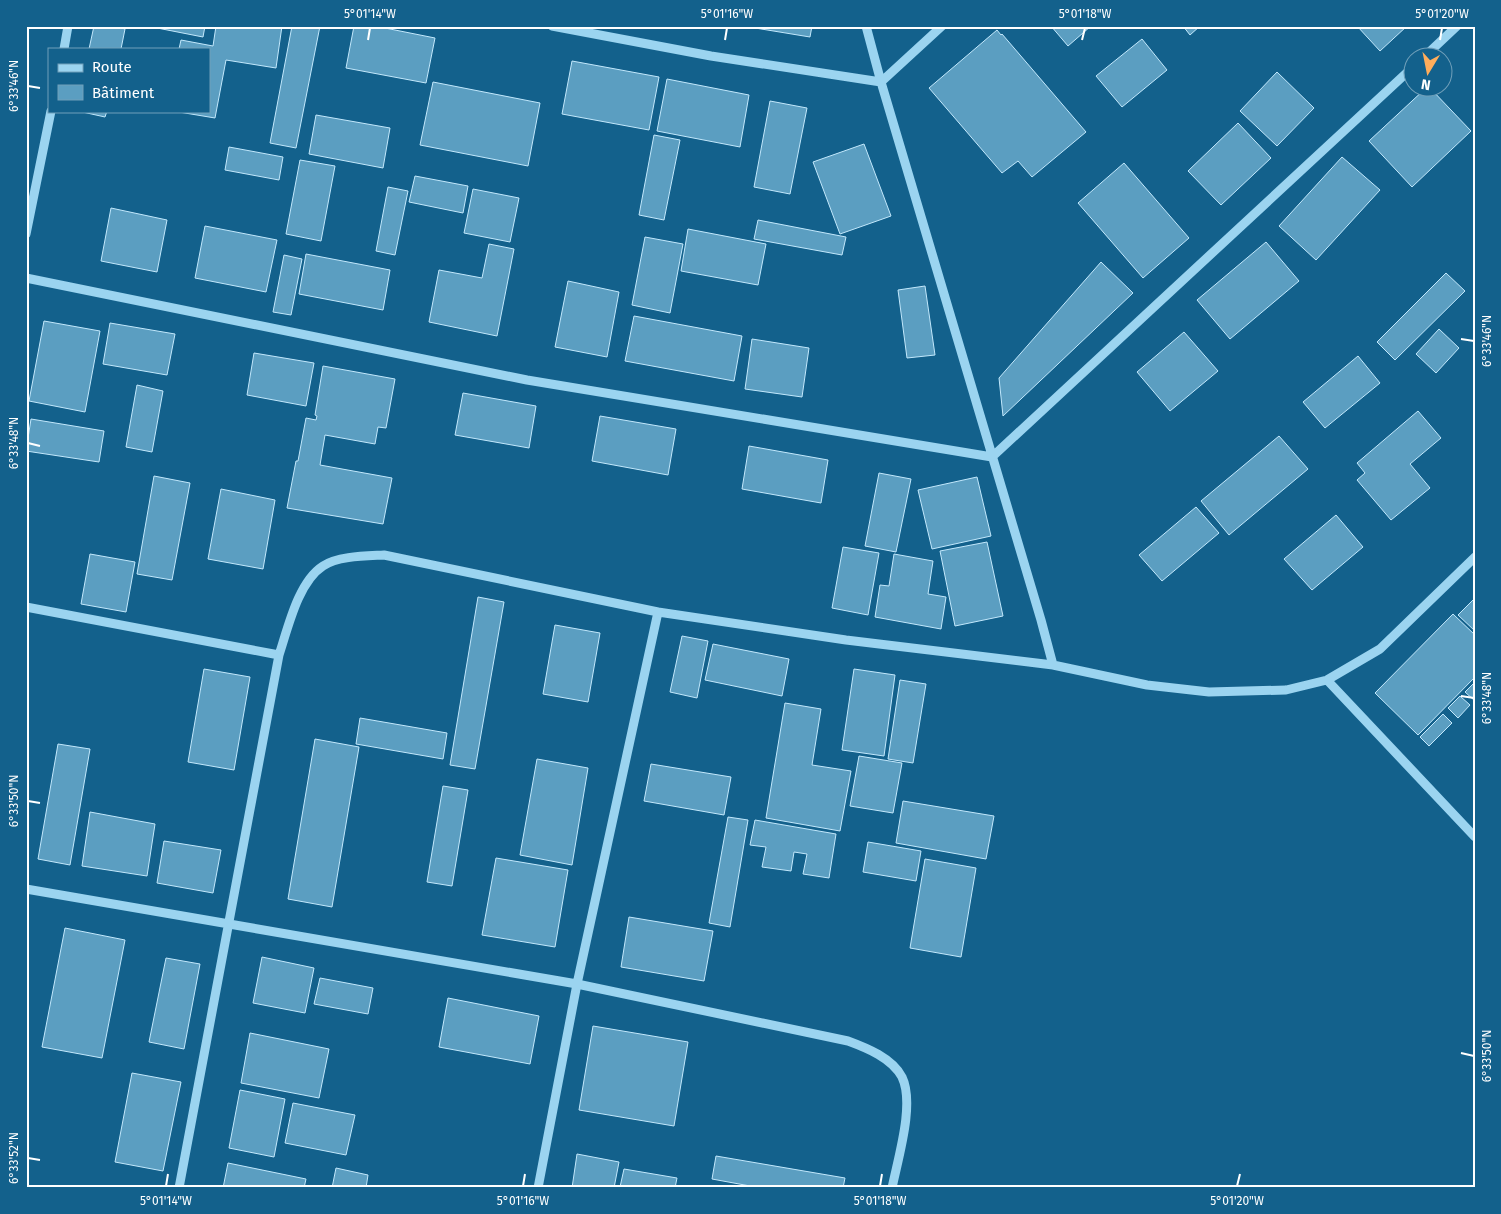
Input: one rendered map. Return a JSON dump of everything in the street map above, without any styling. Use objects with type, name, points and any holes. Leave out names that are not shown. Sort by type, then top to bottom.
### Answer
[{"type":"street","points":[[64,48],[68,26]]},
{"type":"street","points":[[552,26],[711,56],[881,82]]},
{"type":"street","points":[[866,26],[1053,665]]},
{"type":"street","points":[[881,82],[942,26]]},
{"type":"street","points":[[1434,48],[1457,26]]},
{"type":"street","points":[[992,457],[1404,75]]},
{"type":"street","points":[[26,234],[51,112]]},
{"type":"street","points":[[26,278],[527,380],[992,457]]},
{"type":"street","points":[[179,1188],[279,655],[296,603],[306,584],[324,566],[350,557],[384,555],[658,612],[846,640],[1053,665],[1147,685],[1209,692],[1286,690],[1327,680],[1380,649],[1475,558]]},
{"type":"street","points":[[26,607],[279,655]]},
{"type":"street","points":[[538,1188],[576,984],[658,612]]},
{"type":"street","points":[[1327,680],[1475,837]]},
{"type":"street","points":[[26,889],[576,984],[838,1039],[868,1048],[894,1067],[902,1076],[907,1092],[908,1107],[892,1188]]},
{"type":"building","points":[[94,26],[113,26],[125,29],[121,48],[89,48]]},
{"type":"building","points":[[147,26],[205,26],[203,37]]},
{"type":"building","points":[[216,26],[282,26],[276,68],[226,60],[215,118],[179,112],[210,112],[210,48],[179,48],[181,40],[213,46]]},
{"type":"building","points":[[292,26],[320,26],[296,148],[270,143]]},
{"type":"building","points":[[354,26],[375,26],[435,38],[426,83],[346,68]]},
{"type":"building","points":[[743,26],[812,26],[810,37]]},
{"type":"building","points":[[1051,26],[1091,26],[1068,46]]},
{"type":"building","points":[[1183,26],[1200,26],[1190,35]]},
{"type":"building","points":[[1357,26],[1407,26],[1380,51]]},
{"type":"building","points":[[997,30],[1086,132],[1032,177],[1018,161],[1002,173],[929,88]]},
{"type":"building","points":[[1142,39],[1167,70],[1122,107],[1096,76]]},
{"type":"building","points":[[572,61],[659,77],[649,130],[562,114]]},
{"type":"building","points":[[1277,72],[1314,108],[1277,146],[1240,111]]},
{"type":"building","points":[[667,79],[749,95],[740,147],[657,131]]},
{"type":"building","points":[[433,82],[540,103],[528,166],[420,145]]},
{"type":"building","points":[[1415,98],[1440,98],[1471,131],[1412,187],[1369,141]]},
{"type":"building","points":[[770,101],[807,108],[790,194],[754,187]]},
{"type":"building","points":[[82,112],[107,112],[105,117]]},
{"type":"building","points":[[316,115],[390,128],[383,168],[309,154]]},
{"type":"building","points":[[1238,123],[1271,158],[1221,205],[1188,171]]},
{"type":"building","points":[[654,135],[680,140],[664,220],[639,215]]},
{"type":"building","points":[[864,144],[891,216],[840,234],[813,162]]},
{"type":"building","points":[[229,147],[283,157],[279,180],[225,170]]},
{"type":"building","points":[[1342,157],[1380,190],[1316,260],[1279,226]]},
{"type":"building","points":[[300,160],[335,166],[321,241],[286,234]]},
{"type":"building","points":[[1124,163],[1189,238],[1143,278],[1078,203]]},
{"type":"building","points":[[415,176],[468,186],[463,213],[409,202]]},
{"type":"building","points":[[388,187],[408,191],[395,255],[376,251]]},
{"type":"building","points":[[473,189],[519,198],[510,242],[464,233]]},
{"type":"building","points":[[111,208],[167,220],[157,272],[101,261]]},
{"type":"building","points":[[758,220],[846,237],[842,255],[754,239]]},
{"type":"building","points":[[205,226],[277,240],[266,292],[195,278]]},
{"type":"building","points":[[688,229],[766,244],[758,285],[681,271]]},
{"type":"building","points":[[645,237],[683,244],[670,313],[632,305]]},
{"type":"building","points":[[1266,242],[1299,281],[1230,339],[1197,300]]},
{"type":"building","points":[[489,244],[514,249],[497,336],[429,322],[439,270],[482,278]]},
{"type":"building","points":[[306,254],[390,270],[383,310],[299,294]]},
{"type":"building","points":[[284,255],[302,259],[291,315],[273,312]]},
{"type":"building","points":[[1101,262],[1133,293],[1003,416],[999,378]]},
{"type":"building","points":[[1446,273],[1465,291],[1395,360],[1377,342]]},
{"type":"building","points":[[568,281],[619,292],[607,357],[555,347]]},
{"type":"building","points":[[925,286],[935,355],[907,358],[898,290]]},
{"type":"building","points":[[634,316],[742,336],[734,381],[625,361]]},
{"type":"building","points":[[44,321],[100,331],[85,412],[29,401]]},
{"type":"building","points":[[110,323],[175,334],[167,375],[103,364]]},
{"type":"building","points":[[1439,329],[1459,348],[1436,373],[1416,354]]},
{"type":"building","points":[[1184,332],[1218,371],[1170,411],[1137,372]]},
{"type":"building","points":[[752,339],[809,348],[802,397],[745,389]]},
{"type":"building","points":[[254,353],[314,363],[306,406],[247,395]]},
{"type":"building","points":[[1358,356],[1380,383],[1325,428],[1303,402]]},
{"type":"building","points":[[323,366],[395,379],[386,428],[378,427],[375,444],[325,435],[320,465],[392,478],[383,524],[287,508],[306,418],[316,420],[317,416],[315,415]]},
{"type":"building","points":[[137,385],[163,391],[152,452],[126,447]]},
{"type":"building","points":[[463,393],[536,406],[529,448],[455,435]]},
{"type":"building","points":[[1418,411],[1441,438],[1410,464],[1430,488],[1391,520],[1357,480],[1365,473],[1357,463]]},
{"type":"building","points":[[600,416],[676,429],[668,475],[592,461]]},
{"type":"building","points":[[31,419],[104,431],[99,462],[26,451]]},
{"type":"building","points":[[1279,436],[1308,469],[1229,535],[1201,501]]},
{"type":"building","points":[[749,446],[828,460],[821,503],[742,489]]},
{"type":"building","points":[[879,473],[911,479],[896,552],[865,546]]},
{"type":"building","points":[[154,476],[190,483],[172,580],[137,574]]},
{"type":"building","points":[[977,477],[991,536],[932,549],[918,490]]},
{"type":"building","points":[[221,489],[275,500],[263,569],[208,559]]},
{"type":"building","points":[[1196,507],[1219,533],[1162,581],[1139,555]]},
{"type":"building","points":[[1336,515],[1363,547],[1312,590],[1284,559]]},
{"type":"building","points":[[987,542],[1003,616],[955,626],[940,551]]},
{"type":"building","points":[[843,547],[879,553],[868,615],[832,608]]},
{"type":"building","points":[[90,554],[135,562],[126,612],[81,604]]},
{"type":"building","points":[[894,554],[933,561],[928,594],[946,597],[941,629],[875,617],[880,585],[889,586]]},
{"type":"building","points":[[478,597],[504,602],[475,769],[450,765]]},
{"type":"building","points":[[1475,598],[1475,631],[1458,615]]},
{"type":"building","points":[[1453,614],[1475,635],[1475,677],[1418,735],[1375,693]]},
{"type":"building","points":[[555,625],[600,633],[588,702],[543,694]]},
{"type":"building","points":[[682,636],[708,641],[697,698],[670,692]]},
{"type":"building","points":[[713,644],[789,659],[782,696],[705,680]]},
{"type":"building","points":[[204,669],[250,677],[234,770],[188,762]]},
{"type":"building","points":[[854,669],[895,675],[884,756],[842,750]]},
{"type":"building","points":[[900,680],[926,684],[913,763],[888,759]]},
{"type":"building","points":[[1475,682],[1475,701],[1465,692]]},
{"type":"building","points":[[1460,696],[1470,705],[1458,718],[1448,708]]},
{"type":"building","points":[[785,703],[821,709],[812,765],[851,771],[840,831],[766,818]]},
{"type":"building","points":[[1443,714],[1452,723],[1429,746],[1420,737]]},
{"type":"building","points":[[360,718],[447,733],[443,759],[356,744]]},
{"type":"building","points":[[315,739],[359,747],[332,907],[288,899]]},
{"type":"building","points":[[58,744],[90,749],[70,865],[38,859]]},
{"type":"building","points":[[859,756],[902,763],[893,813],[850,806]]},
{"type":"building","points":[[537,759],[588,768],[572,865],[520,855]]},
{"type":"building","points":[[651,764],[731,777],[724,815],[644,801]]},
{"type":"building","points":[[443,786],[468,790],[452,886],[427,882]]},
{"type":"building","points":[[903,801],[994,816],[986,859],[896,843]]},
{"type":"building","points":[[90,812],[155,824],[147,876],[82,866]]},
{"type":"building","points":[[728,817],[748,820],[730,927],[709,923]]},
{"type":"building","points":[[755,820],[836,834],[829,878],[803,874],[807,854],[794,852],[791,871],[762,867],[766,847],[750,845]]},
{"type":"building","points":[[164,841],[221,850],[213,893],[157,883]]},
{"type":"building","points":[[868,842],[921,851],[916,881],[863,872]]},
{"type":"building","points":[[496,858],[568,870],[555,947],[482,935]]},
{"type":"building","points":[[925,859],[976,868],[961,957],[910,948]]},
{"type":"building","points":[[629,917],[713,931],[704,981],[621,967]]},
{"type":"building","points":[[65,928],[125,940],[102,1058],[42,1047]]},
{"type":"building","points":[[262,957],[314,968],[305,1013],[253,1003]]},
{"type":"building","points":[[166,958],[200,964],[184,1049],[149,1042]]},
{"type":"building","points":[[320,978],[373,988],[368,1014],[314,1004]]},
{"type":"building","points":[[448,998],[539,1016],[530,1064],[439,1047]]},
{"type":"building","points":[[593,1026],[688,1042],[674,1126],[579,1110]]},
{"type":"building","points":[[250,1033],[329,1049],[319,1098],[241,1083]]},
{"type":"building","points":[[132,1073],[181,1082],[163,1171],[115,1162]]},
{"type":"building","points":[[240,1090],[285,1099],[274,1157],[229,1148]]},
{"type":"building","points":[[293,1103],[355,1115],[346,1155],[285,1143]]},
{"type":"building","points":[[577,1154],[619,1162],[614,1188],[572,1188]]},
{"type":"building","points":[[716,1156],[845,1178],[843,1188],[761,1188],[712,1179]]},
{"type":"building","points":[[228,1163],[306,1179],[304,1188],[223,1188]]},
{"type":"building","points":[[336,1168],[368,1175],[366,1188],[332,1188]]},
{"type":"building","points":[[624,1169],[677,1178],[675,1188],[620,1187]]}]
